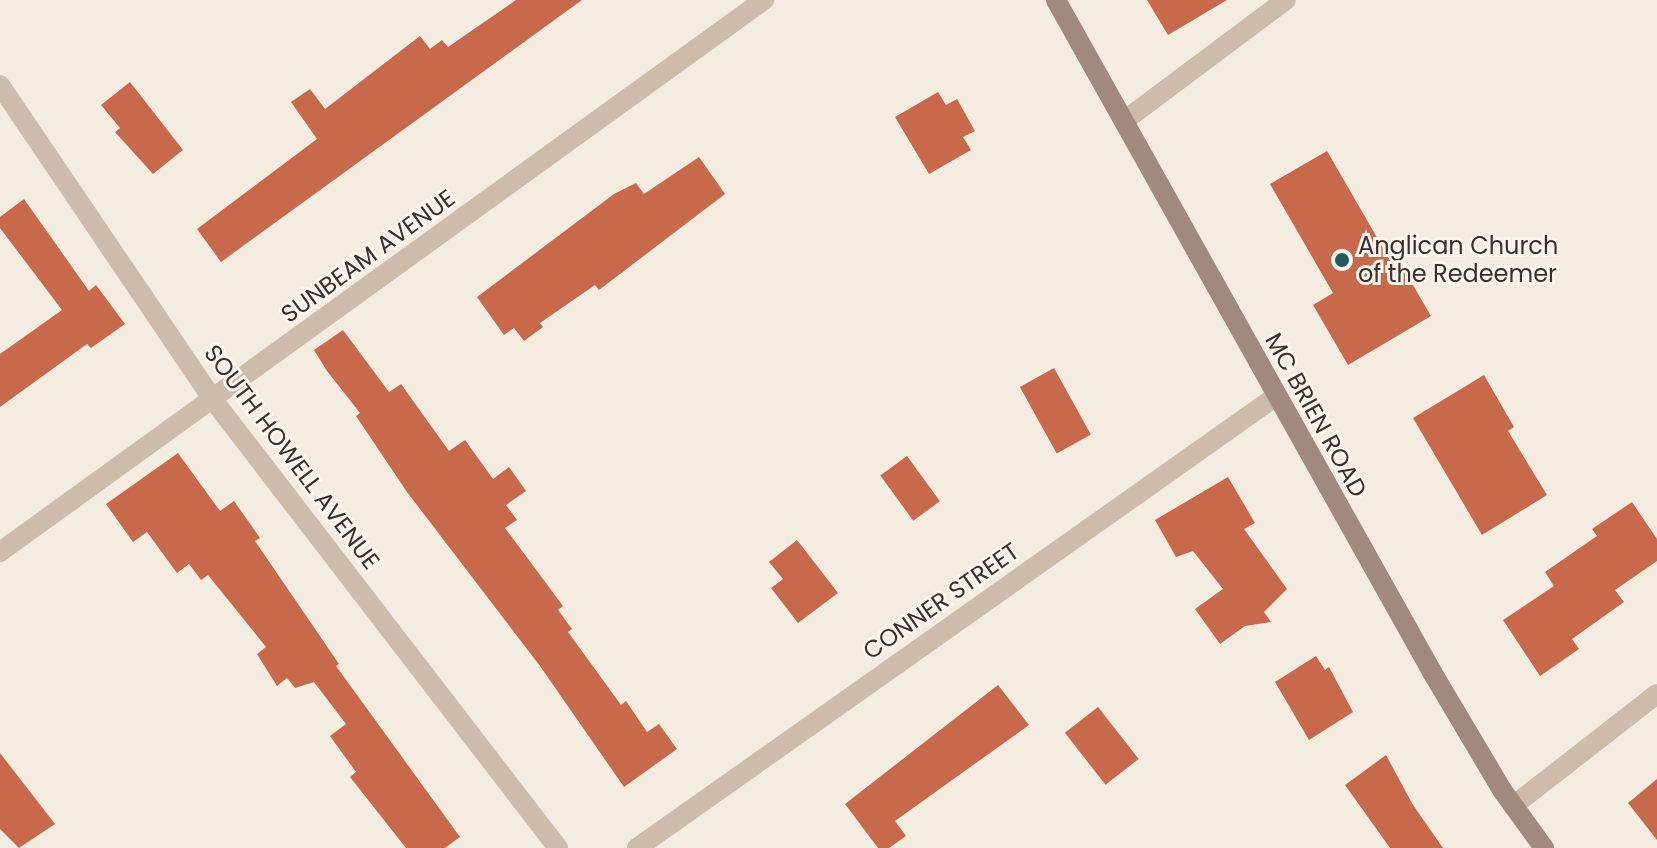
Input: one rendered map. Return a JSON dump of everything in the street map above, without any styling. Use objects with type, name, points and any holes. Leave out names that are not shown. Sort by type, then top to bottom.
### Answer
[{"type":"street","name":"SUNBEAM AVENUE","points":[[0,552],[214,401],[764,0]]},
{"type":"street","name":"MC BRIEN ROAD","points":[[1056,0],[1275,397],[1513,806],[1544,848]]},
{"type":"street","points":[[1124,121],[1286,0]]},
{"type":"street","name":"SOUTH HOWELL AVENUE","points":[[0,85],[214,401],[558,848]]},
{"type":"street","name":"CONNER STREET","points":[[637,848],[1275,397]]},
{"type":"street","points":[[1513,806],[1657,694]]},
{"type":"building","points":[[516,0],[582,0],[221,262],[197,229],[317,139],[291,102],[310,89],[325,109],[420,36],[430,49],[442,40],[448,47]]},
{"type":"building","points":[[1147,0],[1227,0],[1168,35]]},
{"type":"building","points":[[130,82],[183,150],[153,174],[115,132],[120,128],[101,105]]},
{"type":"building","points":[[938,92],[946,105],[957,99],[975,131],[963,137],[971,150],[929,174],[895,117]]},
{"type":"building","name":"Anglican Church of the Redeemer","points":[[1327,151],[1397,272],[1403,268],[1431,316],[1348,365],[1313,305],[1333,293],[1270,184]]},
{"type":"building","points":[[699,157],[725,194],[599,290],[595,285],[540,323],[543,327],[524,341],[514,328],[504,335],[477,297],[614,194],[636,183],[644,194]]},
{"type":"building","points":[[24,199],[89,291],[96,285],[125,324],[91,348],[87,344],[0,407],[0,354],[62,310],[0,228],[0,217]]},
{"type":"building","points":[[343,330],[389,392],[401,384],[449,451],[465,440],[493,479],[509,467],[526,491],[506,505],[517,520],[505,528],[563,606],[558,610],[572,629],[568,632],[621,705],[626,701],[647,732],[659,724],[677,749],[624,787],[540,666],[407,492],[356,416],[360,413],[314,350]]},
{"type":"building","points":[[1054,368],[1091,434],[1057,453],[1020,387]]},
{"type":"building","points":[[1484,375],[1514,427],[1508,431],[1547,495],[1482,535],[1413,418]]},
{"type":"building","points":[[178,453],[220,511],[234,501],[260,538],[255,541],[339,664],[336,666],[460,837],[445,848],[406,848],[350,777],[356,772],[330,736],[346,724],[314,682],[295,688],[287,678],[277,686],[257,654],[266,647],[208,575],[201,580],[189,564],[177,573],[147,532],[133,542],[106,504]]},
{"type":"building","points":[[907,456],[940,501],[913,521],[880,475]]},
{"type":"building","points":[[1228,477],[1255,523],[1244,529],[1287,589],[1264,612],[1271,622],[1245,626],[1220,644],[1195,609],[1223,589],[1193,551],[1176,557],[1155,520]]},
{"type":"building","points":[[1632,502],[1657,539],[1657,561],[1615,590],[1624,602],[1572,639],[1579,649],[1540,676],[1503,620],[1554,586],[1545,572],[1597,536],[1592,529]]},
{"type":"building","points":[[797,540],[838,593],[798,623],[771,588],[783,579],[769,562]]},
{"type":"building","points":[[1316,656],[1325,670],[1329,667],[1353,712],[1309,740],[1275,682]]},
{"type":"building","points":[[998,685],[1029,725],[895,821],[906,836],[889,848],[878,848],[845,804]]},
{"type":"building","points":[[1098,707],[1139,759],[1106,785],[1065,733]]},
{"type":"building","points":[[0,753],[55,824],[19,848],[0,829]]},
{"type":"building","points":[[1386,755],[1413,805],[1443,848],[1390,848],[1345,785]]},
{"type":"building","points":[[1657,779],[1657,840],[1628,803]]},
{"type":"place","name":"Anglican Church of the Redeemer","points":[[1342,260]]}]
